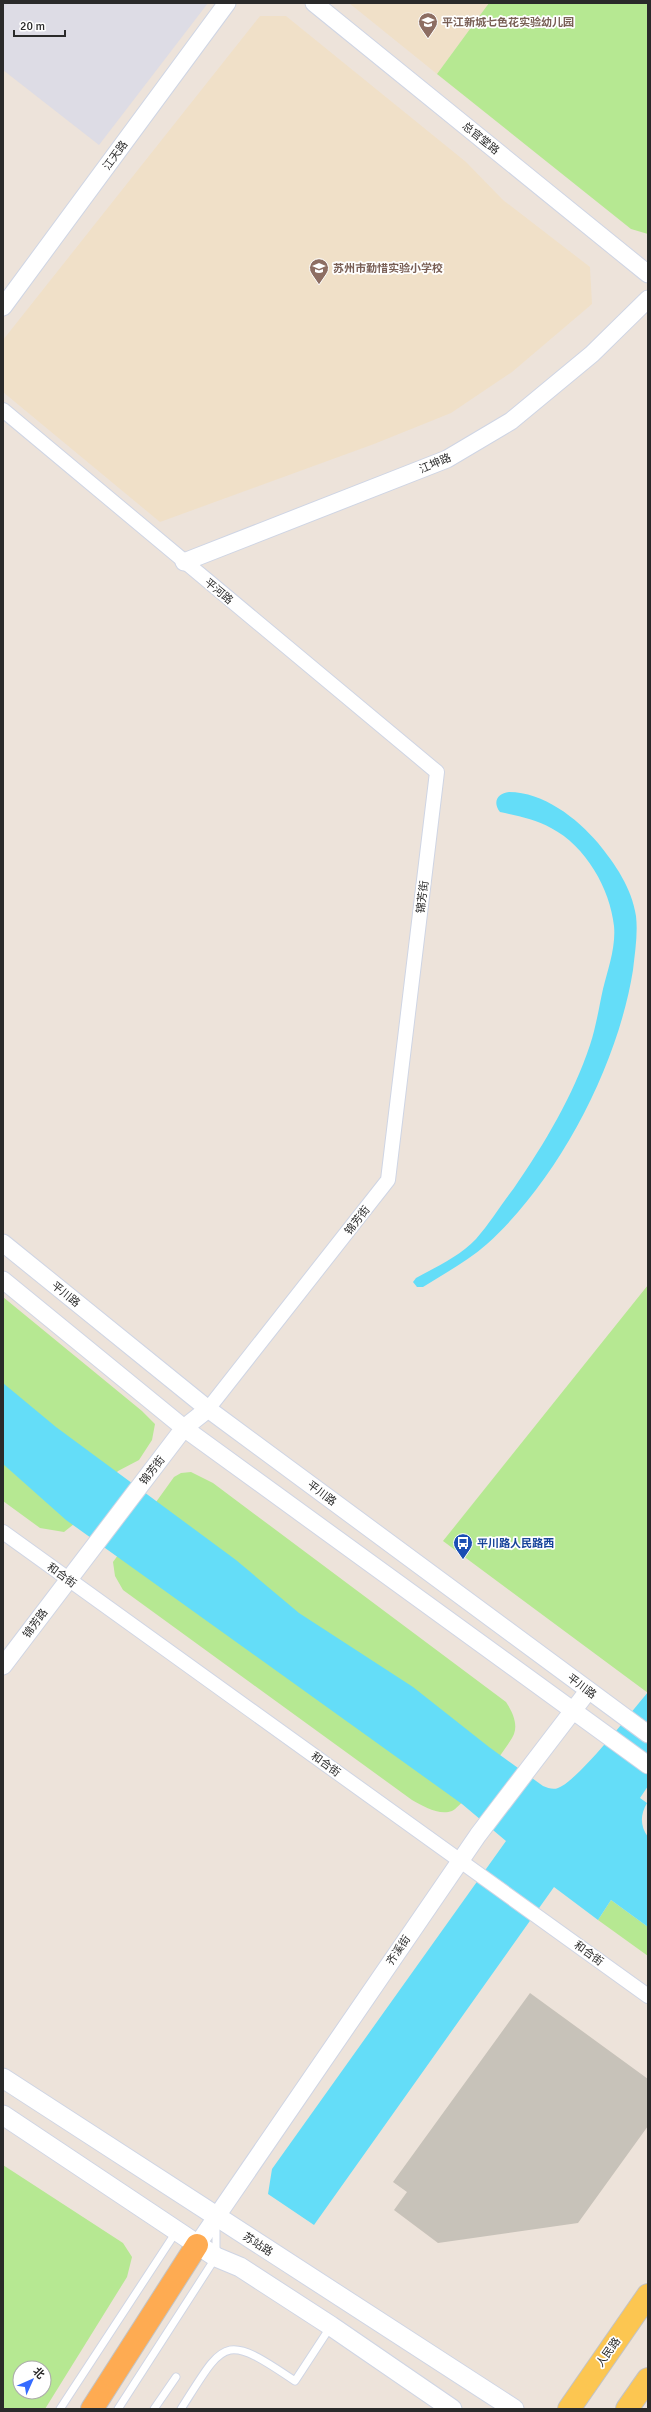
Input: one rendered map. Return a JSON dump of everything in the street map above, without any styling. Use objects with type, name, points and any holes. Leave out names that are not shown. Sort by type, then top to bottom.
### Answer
[{"type":"highway","points":[[92,2409],[197,2244]]},
{"type":"main road","name":"苏站路","points":[[3,2078],[514,2409]]},
{"type":"main road","points":[[3,2115],[176,2232],[216,2257],[240,2268],[331,2326],[452,2409]]},
{"type":"main road","name":"人民路","points":[[569,2409],[648,2295]]},
{"type":"main road","points":[[627,2409],[648,2380]]},
{"type":"street","name":"江天路","points":[[3,307],[227,3]]},
{"type":"street","name":"总官堂路","points":[[314,3],[648,274]]},
{"type":"street","name":"江坤路","points":[[184,562],[447,460],[511,421],[592,354],[648,300]]},
{"type":"street","name":"平河路","points":[[3,410],[437,772]]},
{"type":"street","name":"锦芳街","points":[[68,1579],[184,1428],[208,1409],[388,1180],[437,772]]},
{"type":"street","name":"平川路","points":[[3,1243],[208,1409],[648,1734]]},
{"type":"street","points":[[3,1280],[184,1428],[648,1765]]},
{"type":"street","name":"和合街","points":[[3,1532],[475,1870],[648,1996]]},
{"type":"street","name":"锦芳路","points":[[3,1666],[68,1579]]},
{"type":"street","name":"齐溪街","points":[[197,2244],[459,1860],[541,1750],[588,1691]]},
{"type":"lane","points":[[118,2409],[216,2257],[215,2216]]},
{"type":"lane","points":[[60,2409],[176,2232]]},
{"type":"lane","points":[[181,2409],[215,2357],[225,2350],[237,2348],[249,2353],[295,2381],[331,2326]]},
{"type":"lane","points":[[154,2409],[176,2377]]},
{"type":"shaded area","points":[[3,3],[208,3],[99,145],[3,70]]},
{"type":"shaded area","name":"平江新城七色花实验幼儿园","points":[[349,3],[489,3],[437,74]]},
{"type":"shaded area","name":"苏州市勤惜实验小学校","points":[[260,16],[286,16],[466,162],[503,200],[590,267],[592,304],[512,372],[451,413],[374,444],[160,522],[3,392],[3,340]]},
{"type":"green space","points":[[489,3],[648,3],[648,234],[631,229],[437,74]]},
{"type":"green space","points":[[648,1285],[648,1693],[443,1541]]},
{"type":"green space","points":[[3,1297],[142,1411],[155,1424],[152,1440],[139,1460],[118,1471],[74,1524],[64,1532],[40,1528],[3,1501]]},
{"type":"green space","points":[[191,1472],[213,1483],[506,1702],[515,1721],[514,1734],[485,1775],[465,1799],[452,1811],[442,1812],[431,1810],[412,1800],[123,1590],[115,1576],[113,1562],[174,1477],[181,1473]]},
{"type":"green space","points":[[611,1900],[648,1927],[648,1956],[598,1920]]},
{"type":"green space","points":[[3,2165],[123,2243],[132,2257],[127,2277],[52,2398],[52,2360],[12,2360],[12,2400],[51,2400],[45,2409],[3,2409]]},
{"type":"water","points":[[509,792],[534,796],[558,808],[580,824],[611,859],[627,886],[636,916],[637,930],[633,970],[625,1006],[614,1044],[599,1081],[561,1154],[538,1187],[513,1217],[487,1244],[448,1272],[423,1287],[417,1287],[413,1282],[416,1278],[463,1251],[476,1239],[537,1154],[567,1101],[583,1064],[596,1024],[613,950],[614,926],[612,912],[602,883],[594,870],[585,857],[564,836],[533,820],[500,812],[496,805],[497,799],[502,794]]},
{"type":"water","points":[[3,1383],[56,1427],[236,1560],[299,1613],[413,1687],[489,1747],[543,1786],[556,1789],[567,1783],[591,1760],[648,1692],[648,1786],[640,1798],[647,1803],[642,1816],[642,1825],[648,1837],[648,1927],[611,1900],[598,1920],[554,1887],[314,2225],[268,2194],[272,2169],[506,1841],[462,1804],[66,1520],[3,1464]]},
{"type":"building","points":[[530,1993],[648,2079],[648,2126],[578,2223],[438,2243],[394,2210],[407,2192],[393,2182]]},
{"type":"place","name":"平江新城七色花实验幼儿园","points":[[428,39]]},
{"type":"place","name":"苏州市勤惜实验小学校","points":[[319,285]]},
{"type":"place","name":"平川路人民路西","points":[[463,1560]]}]
